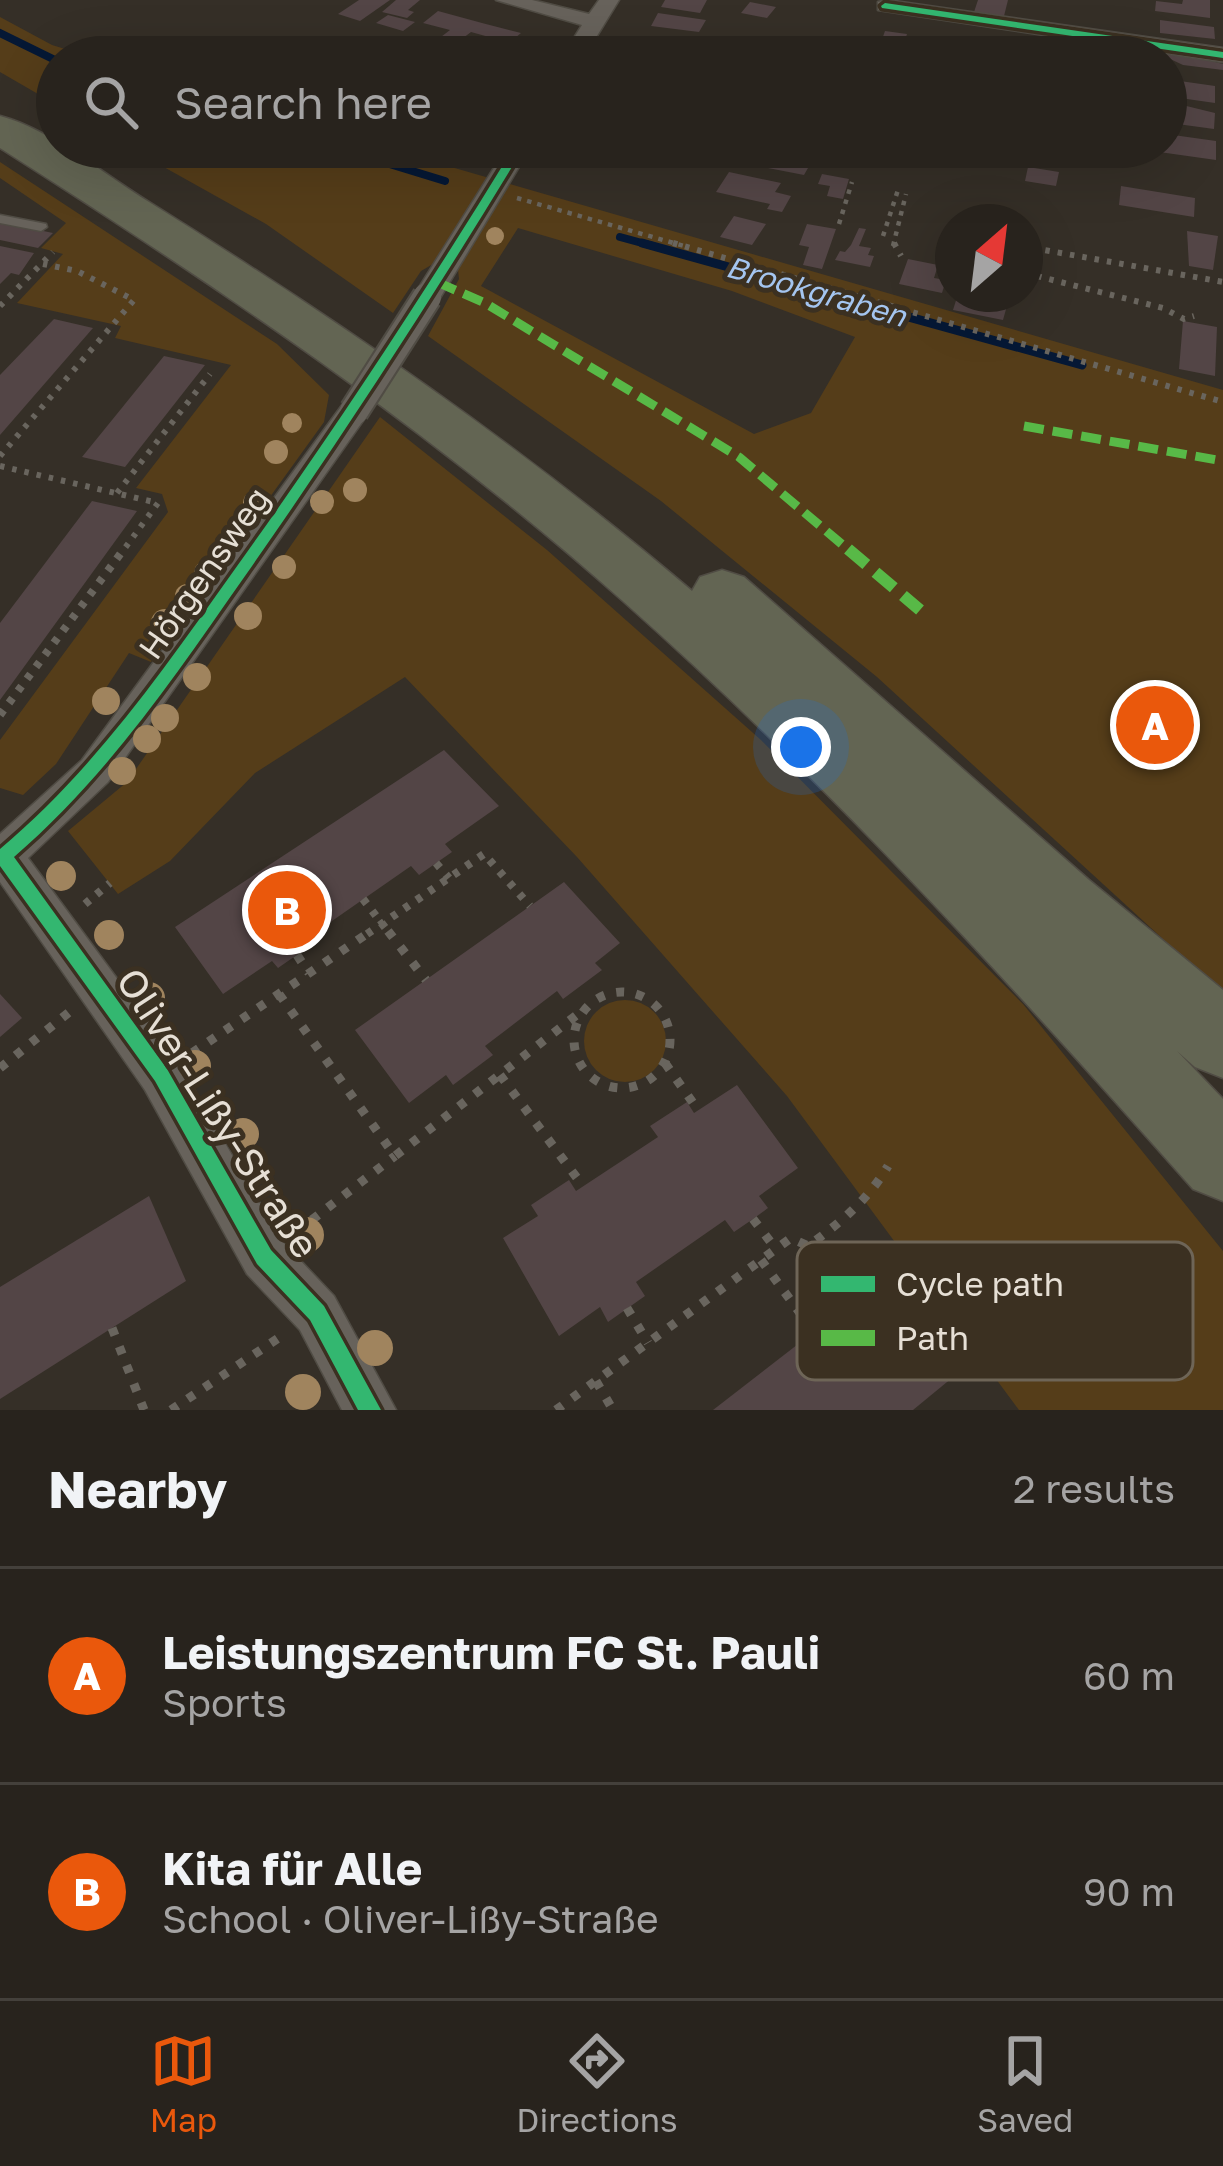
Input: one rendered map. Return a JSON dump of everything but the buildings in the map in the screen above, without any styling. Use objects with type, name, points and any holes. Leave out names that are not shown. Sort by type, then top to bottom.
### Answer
[{"type":"highway","points":[[0,94],[36,116]]},
{"type":"highway","points":[[0,129],[36,152]]},
{"type":"highway","points":[[62,168],[353,359],[552,508],[652,591],[794,718],[1014,932],[1223,1159]]},
{"type":"highway","points":[[120,168],[292,274],[592,488],[830,687],[1063,903],[1223,1040]]},
{"type":"highway","points":[[1063,903],[1223,1069]]},
{"type":"street","points":[[506,0],[595,22]]},
{"type":"street","points":[[586,36],[608,0]]},
{"type":"street","points":[[885,6],[1092,36]]},
{"type":"street","points":[[1187,50],[1223,55]]},
{"type":"street","name":"Hörgensweg","points":[[2,857],[95,771],[354,411],[506,168]]},
{"type":"street","name":"Oliver-Lißy-Straße","points":[[2,857],[161,1075],[263,1257],[317,1313],[370,1410]]},
{"type":"lane","points":[[0,219],[41,227]]},
{"type":"path","points":[[839,224],[851,182]]},
{"type":"path","points":[[883,236],[898,190]]},
{"type":"path","points":[[492,191],[1223,402]]},
{"type":"path","points":[[901,256],[893,247],[906,194]]},
{"type":"path","points":[[1043,250],[1223,283]]},
{"type":"path","points":[[0,306],[53,252]]},
{"type":"path","points":[[0,456],[134,301],[77,271],[43,264]]},
{"type":"path","points":[[1043,278],[1163,308],[1184,319],[1194,316]]},
{"type":"path","points":[[117,493],[210,374]]},
{"type":"path","points":[[0,466],[158,503],[0,715]]},
{"type":"path","points":[[161,1075],[484,854],[530,906]]},
{"type":"path","points":[[436,863],[449,878]]},
{"type":"path","points":[[363,899],[426,980]]},
{"type":"path","points":[[297,955],[310,973]]},
{"type":"path","points":[[0,1068],[100,989]]},
{"type":"path","points":[[263,1257],[395,1156],[500,1075],[578,1014],[604,994],[621,992],[651,1000],[670,1025],[673,1041],[665,1064],[649,1081],[633,1087],[600,1083],[577,1060],[572,1046],[578,1014]]},
{"type":"path","points":[[279,994],[395,1156]]},
{"type":"path","points":[[665,1064],[698,1110]]},
{"type":"path","points":[[500,1075],[584,1186]]},
{"type":"path","points":[[814,1242],[870,1199],[888,1166]]},
{"type":"path","points":[[753,1219],[776,1249]]},
{"type":"path","points":[[556,1410],[791,1238],[800,1242]]},
{"type":"path","points":[[760,1260],[797,1310]]},
{"type":"path","points":[[627,1308],[648,1343]]},
{"type":"path","points":[[171,1410],[317,1313]]},
{"type":"path","points":[[112,1328],[144,1410]]},
{"type":"path","points":[[596,1381],[614,1410]]},
{"type":"shaded area","points":[[0,17],[36,36],[36,93],[0,72]]},
{"type":"shaded area","points":[[0,162],[277,344],[329,395],[324,422],[151,662],[129,653],[56,764],[23,795],[0,788],[0,740],[168,512],[162,494],[136,488],[231,365],[115,338],[121,326],[17,303],[63,254],[41,248],[66,223],[0,178]]},
{"type":"shaded area","points":[[166,168],[455,168],[935,307],[935,312],[953,312],[1223,390],[1223,994],[877,677],[661,501],[428,336],[459,279],[457,260],[445,257],[421,271],[393,313],[266,224]],"holes":[[[518,228],[732,291],[855,337],[811,413],[754,434],[481,286]]]},
{"type":"shaded area","points":[[380,417],[547,550],[761,740],[1023,1004],[1223,1251],[1223,1410],[1019,1410],[997,1380],[1193,1380],[1193,1242],[895,1242],[787,1096],[577,857],[405,677],[255,773],[170,861],[118,894],[68,831],[127,782]]},
{"type":"shaded area","points":[[625,1000],[654,1012],[666,1041],[654,1070],[625,1082],[596,1070],[584,1041],[596,1012]]},
{"type":"waterway","name":"Brookgraben","points":[[0,33],[36,51]]},
{"type":"waterway","name":"Brookgraben","points":[[403,168],[445,181]]},
{"type":"waterway","name":"Brookgraben","points":[[620,237],[642,243]]},
{"type":"waterway","name":"Brookgraben","points":[[642,243],[653,246]]},
{"type":"waterway","name":"Brookgraben","points":[[642,243],[1082,365]]},
{"type":"marked path","points":[[437,282],[485,303],[739,457],[920,610]]},
{"type":"marked path","points":[[1024,426],[1223,461]]},
{"type":"cycle path","points":[[885,6],[1092,36]]},
{"type":"cycle path","points":[[1187,50],[1223,55]]},
{"type":"cycle path","points":[[0,859],[68,797],[155,693],[345,421],[506,168]]},
{"type":"cycle path","points":[[4,856],[161,1075],[264,1257],[317,1313],[370,1410]]},
{"type":"place","name":"Leistungszentrum FC St. Pauli","points":[[1155,725]]},
{"type":"place","name":"Kita für Alle","points":[[287,910]]}]
